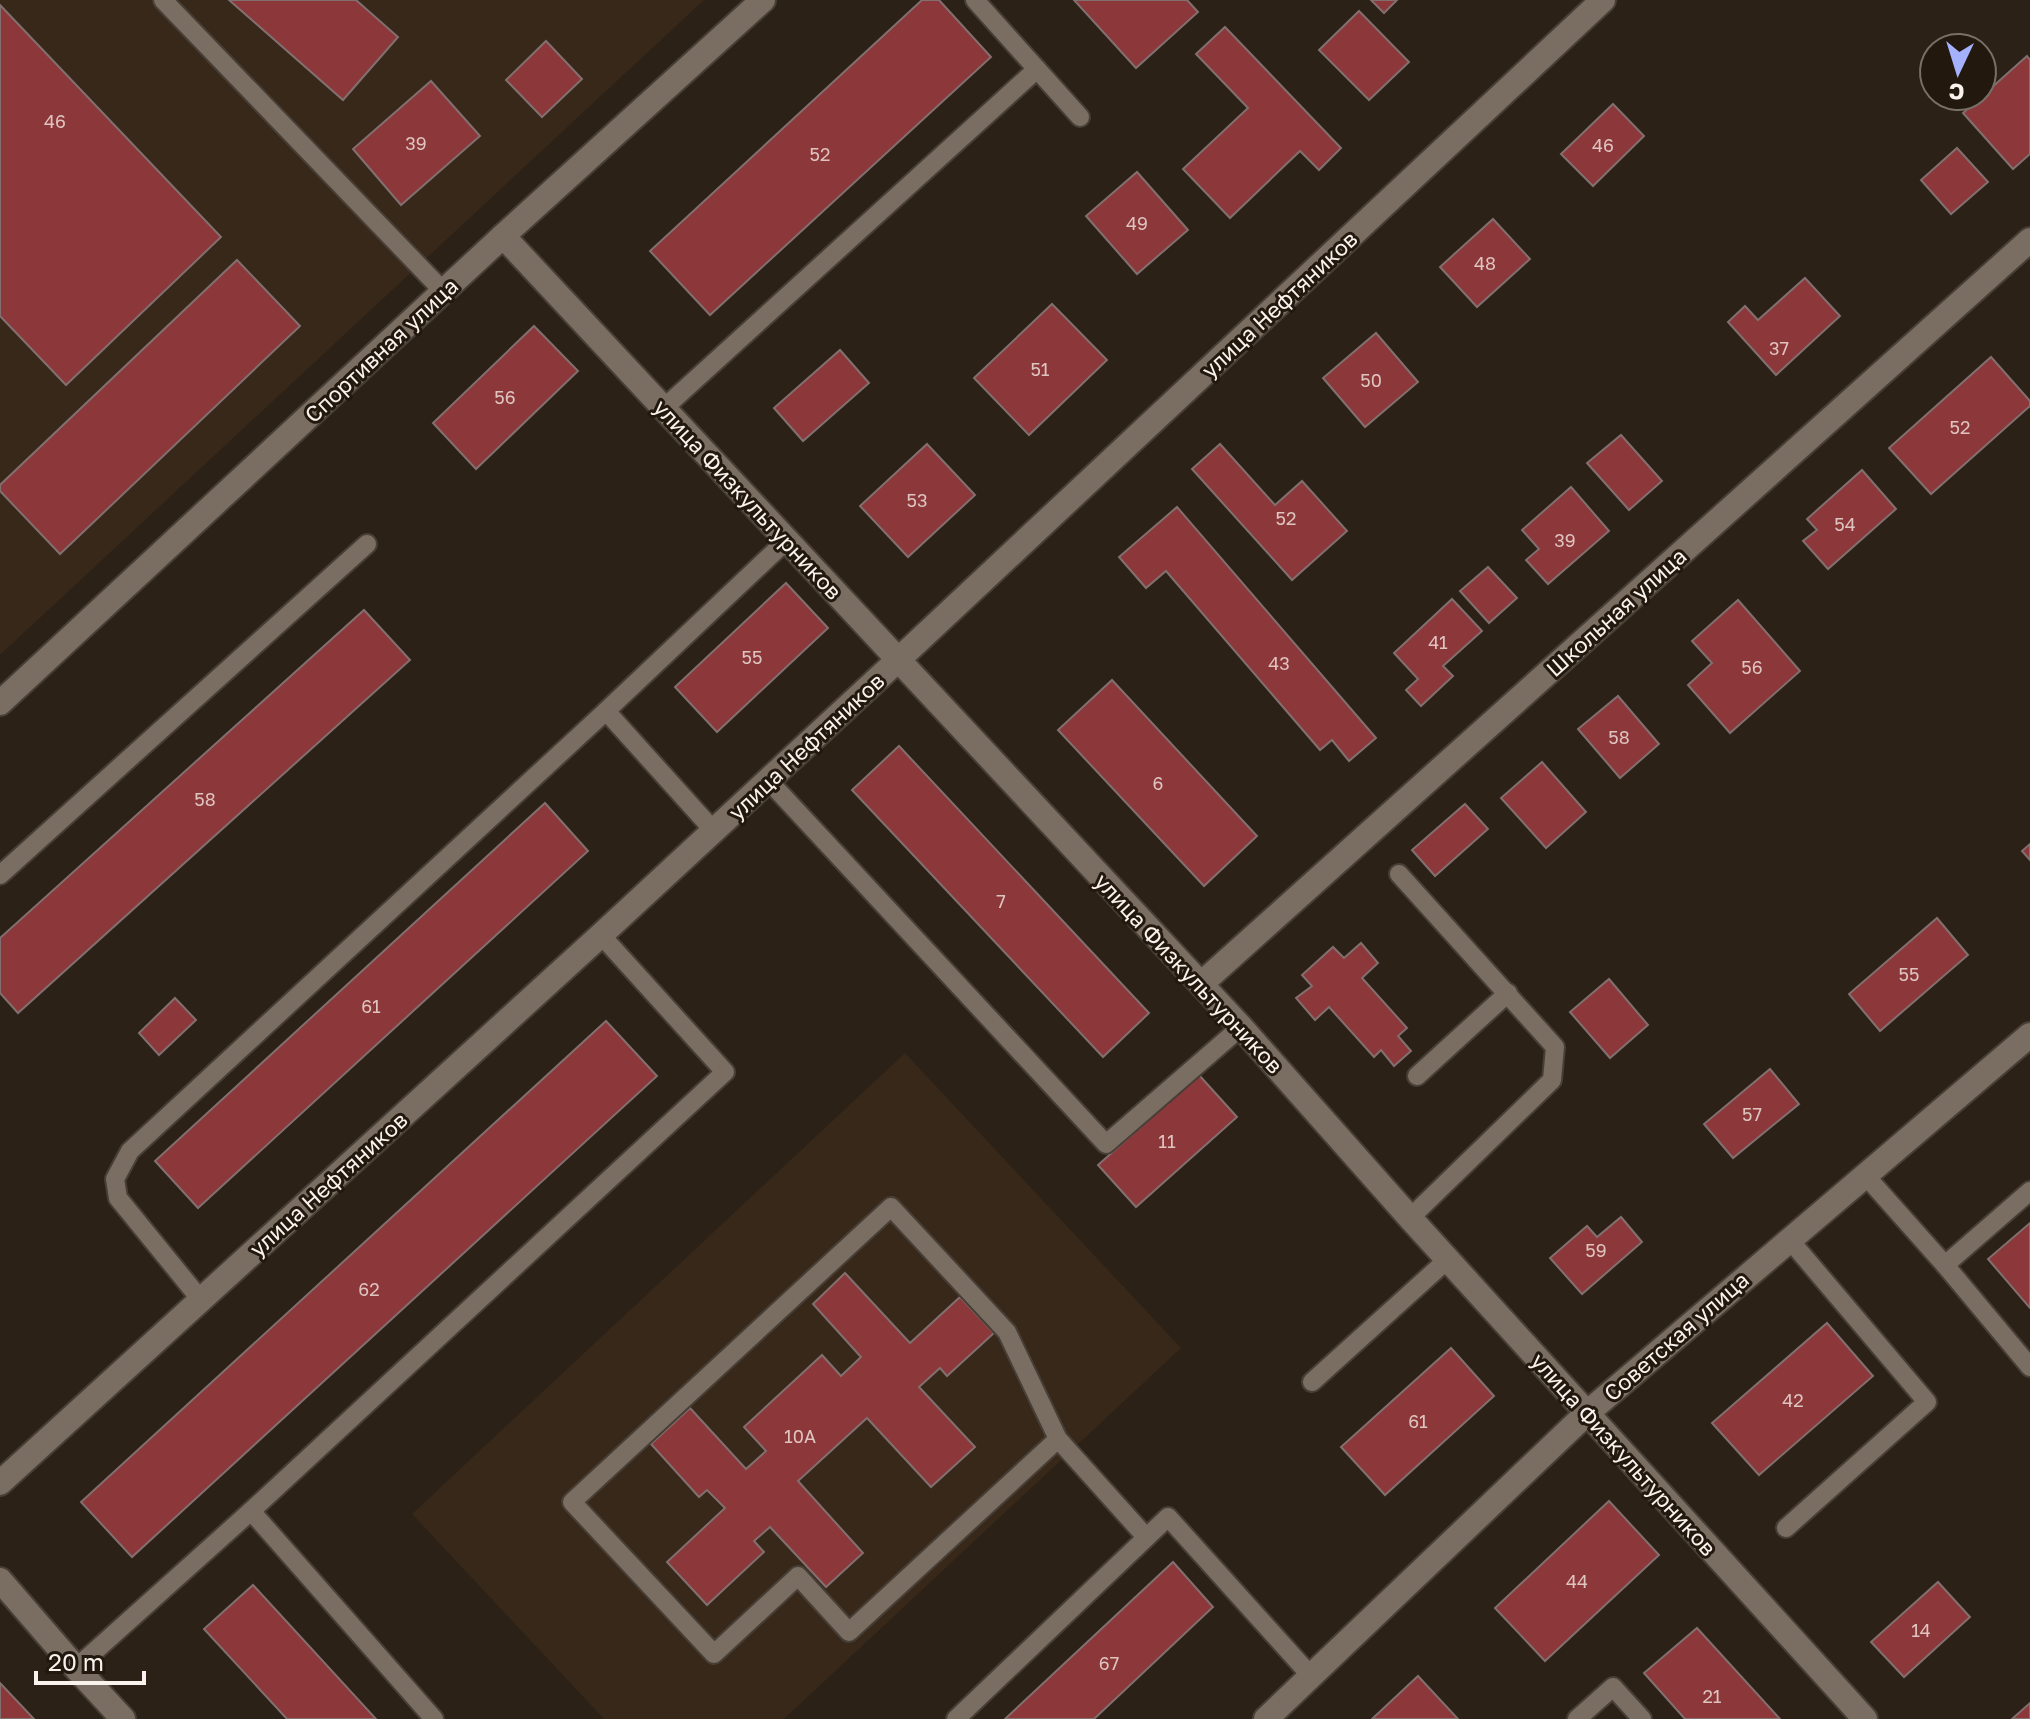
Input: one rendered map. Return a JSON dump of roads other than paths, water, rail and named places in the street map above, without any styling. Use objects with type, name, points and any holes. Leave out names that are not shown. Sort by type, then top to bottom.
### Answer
[{"type":"street","name":"Спортивная улица","points":[[0,703],[503,236],[763,0]]},
{"type":"street","name":"улица Нефтяников","points":[[0,1483],[714,831],[1603,0]]},
{"type":"street","name":"улица Физкультурников","points":[[503,236],[1241,1027],[1447,1260],[1865,1719]]},
{"type":"street","name":"Школьная улица","points":[[1201,984],[2030,240]]},
{"type":"street","name":"Советская улица","points":[[1266,1719],[1586,1414],[2029,1038]]},
{"type":"street","points":[[0,1580],[123,1719]]},
{"type":"lane","points":[[163,0],[444,292]]},
{"type":"lane","points":[[975,0],[1080,117]]},
{"type":"lane","points":[[664,408],[1037,69]]},
{"type":"lane","points":[[201,1300],[118,1198],[115,1179],[130,1151],[787,540]]},
{"type":"lane","points":[[0,875],[367,544]]},
{"type":"lane","points":[[606,711],[714,831]]},
{"type":"lane","points":[[768,780],[1106,1144],[1241,1027]]},
{"type":"lane","points":[[1399,874],[1555,1047],[1552,1080],[1410,1218]]},
{"type":"lane","points":[[76,1668],[251,1511],[725,1072],[601,935]]},
{"type":"lane","points":[[1417,1076],[1508,993]]},
{"type":"lane","points":[[1865,1175],[2030,1367]]},
{"type":"lane","points":[[1945,1265],[2030,1191]]},
{"type":"lane","points":[[1058,1439],[849,1632],[798,1576],[714,1654],[572,1502],[891,1207],[1007,1332],[1058,1439],[1146,1537]]},
{"type":"lane","points":[[1786,1528],[1927,1402],[1789,1239]]},
{"type":"lane","points":[[1312,1382],[1447,1260]]},
{"type":"lane","points":[[251,1511],[434,1719]]},
{"type":"lane","points":[[956,1719],[1168,1517],[1311,1676]]},
{"type":"lane","points":[[1577,1719],[1613,1687],[1642,1719]]}]
